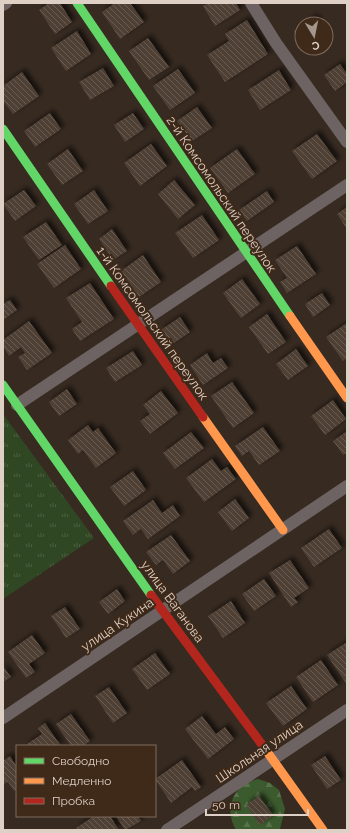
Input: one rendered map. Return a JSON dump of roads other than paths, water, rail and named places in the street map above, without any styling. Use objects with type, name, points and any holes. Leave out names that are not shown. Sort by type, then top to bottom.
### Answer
[{"type":"street","name":"2-й Комсомольский переулок","points":[[77,3],[245,252],[347,398]]},
{"type":"street","points":[[251,3],[276,43],[347,142]]},
{"type":"street","name":"1-й Комсомольский переулок","points":[[3,130],[137,324],[283,530]]},
{"type":"street","points":[[17,405],[347,185]]},
{"type":"street","name":"улица Ваганова","points":[[3,385],[162,610],[273,759],[323,830]]},
{"type":"street","name":"улица Кукина","points":[[3,718],[347,486]]},
{"type":"street","name":"Школьная улица","points":[[167,830],[347,710]]}]
